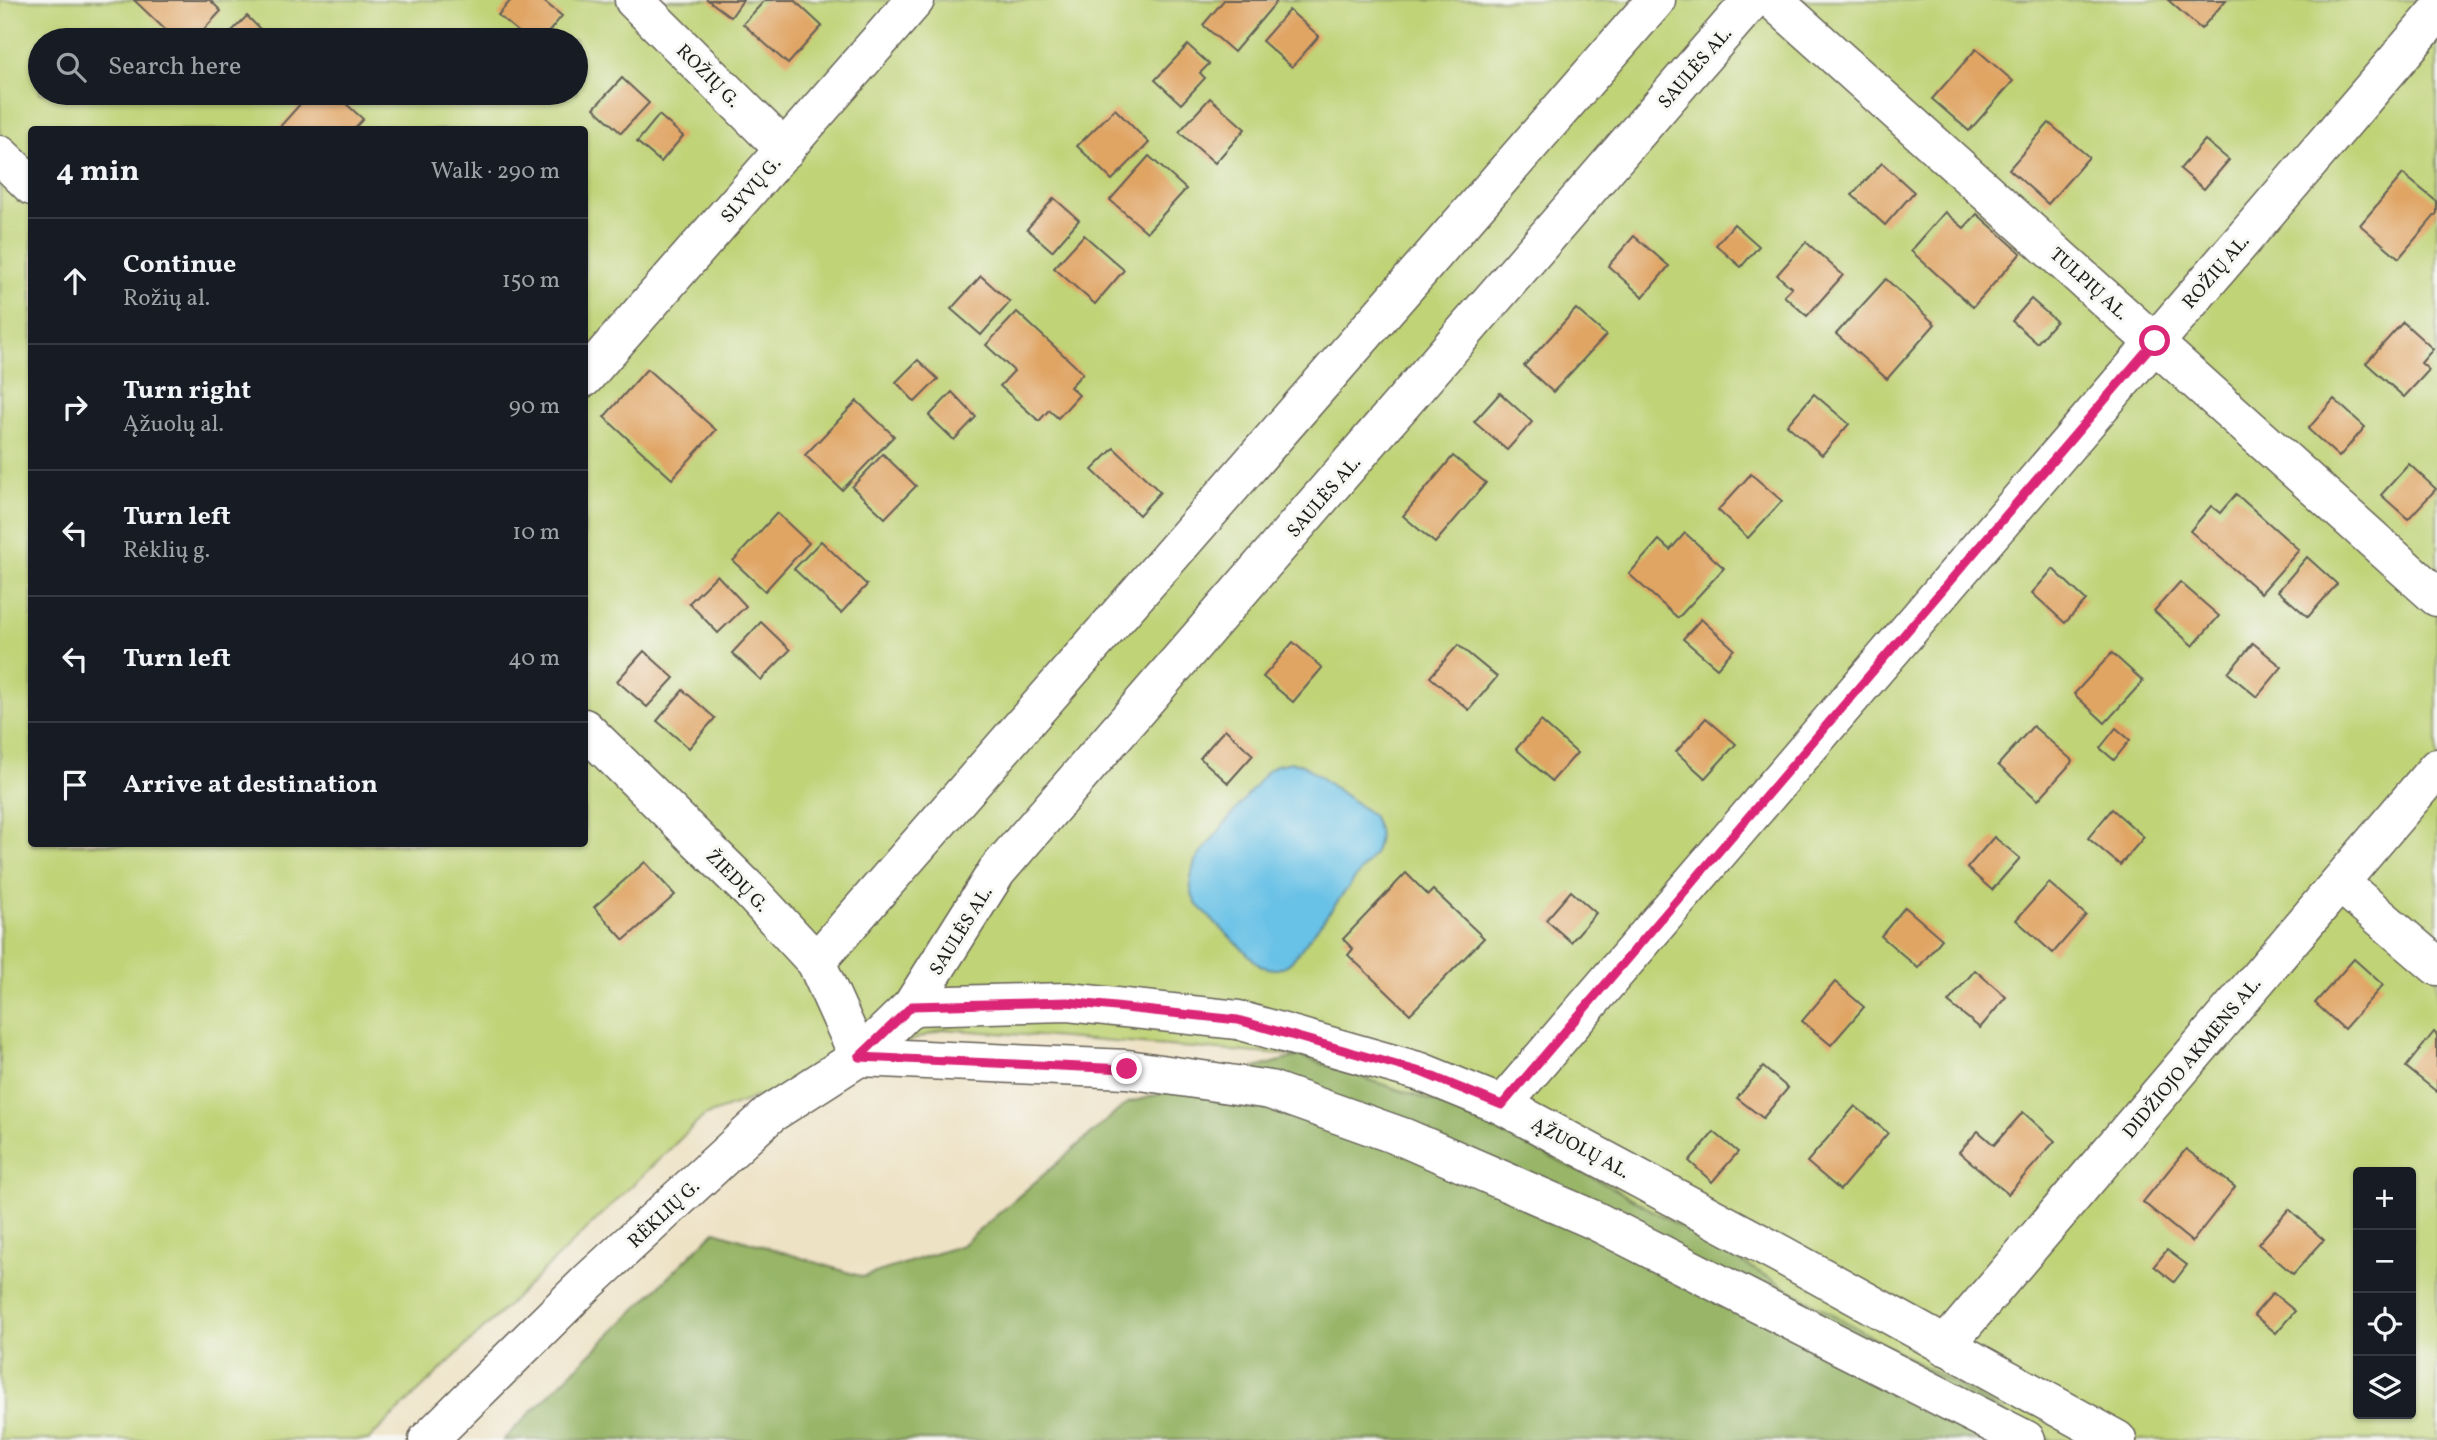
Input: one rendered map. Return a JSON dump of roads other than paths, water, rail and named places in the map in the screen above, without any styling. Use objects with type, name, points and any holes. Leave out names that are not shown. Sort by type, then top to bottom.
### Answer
[{"type":"street","name":"ROŽIŲ G.","points":[[634,0],[785,150]]},
{"type":"street","name":"SLYVŲ G.","points":[[588,373],[915,0]]},
{"type":"street","points":[[816,962],[1656,0]]},
{"type":"street","name":"SAULĖS AL.","points":[[912,1006],[997,872],[1752,0]]},
{"type":"street","name":"TULPIŲ AL.","points":[[1773,0],[2437,597]]},
{"type":"street","name":"ROŽIŲ AL.","points":[[1502,1105],[2437,13]]},
{"type":"street","points":[[0,155],[28,182]]},
{"type":"street","name":"ŽIEDŲ G.","points":[[588,732],[751,892],[816,962],[859,1057]]},
{"type":"street","name":"DIDŽIOJO AKMENS AL.","points":[[1945,1346],[2437,768]]},
{"type":"street","points":[[2340,883],[2437,967]]},
{"type":"street","name":"ĄŽUOLŲ AL.","points":[[912,1006],[1068,1002],[1238,1020],[1421,1072],[1502,1105],[2117,1440]]},
{"type":"street","name":"RĖKLIŲ G.","points":[[428,1440],[589,1282],[770,1114],[859,1057],[912,1006]]},
{"type":"street","points":[[859,1057],[1127,1069],[1270,1090],[1405,1138],[1594,1220],[2026,1440]]},
{"type":"water","points":[[1292,762],[1302,764],[1372,815],[1379,839],[1374,854],[1291,962],[1273,969],[1260,966],[1196,904],[1191,878],[1195,861],[1267,771],[1276,765]]}]
